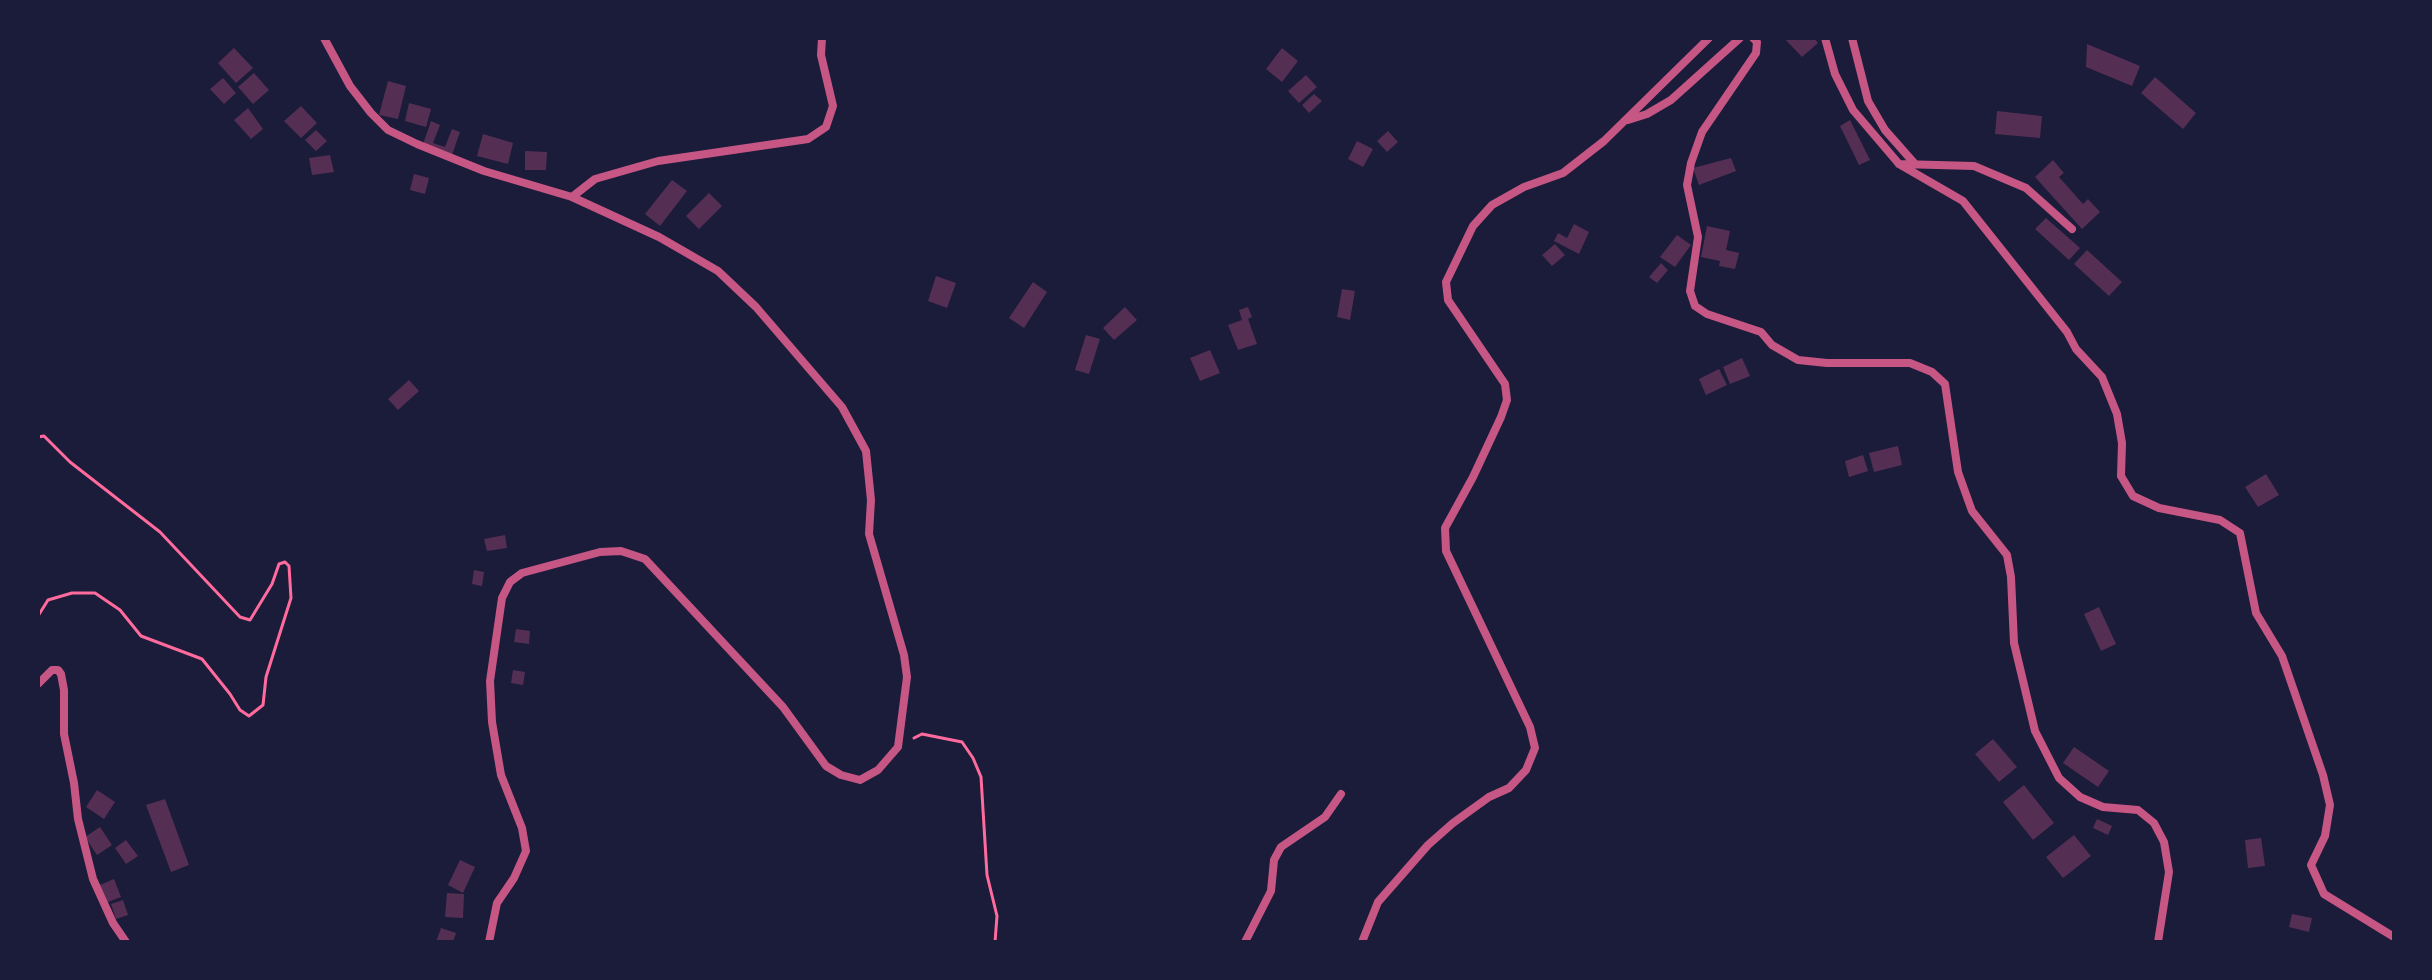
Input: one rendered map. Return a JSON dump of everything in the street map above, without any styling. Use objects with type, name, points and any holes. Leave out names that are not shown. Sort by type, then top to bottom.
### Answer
[{"type":"street","points":[[324,38],[350,86],[388,130],[484,171],[572,197],[659,237],[718,271],[756,307],[842,407],[866,451],[871,500],[869,534],[879,559],[889,611],[904,655],[907,677],[898,747],[878,770],[860,780],[841,775],[826,766],[783,707],[645,559],[621,551],[600,552],[522,573],[510,582],[502,598],[490,681],[492,722],[501,775],[522,828],[526,851],[514,878],[497,903],[489,942]]},
{"type":"street","points":[[572,197],[595,179],[658,161],[808,139],[826,127],[833,106],[821,55],[822,38]]},
{"type":"street","points":[[1362,942],[1378,902],[1428,845],[1489,797],[1509,788],[1526,770],[1535,748],[1530,727],[1446,551],[1445,528],[1484,453],[1507,400],[1505,384],[1448,300],[1446,282],[1473,226],[1492,205],[1524,187],[1563,173],[1604,141],[1709,38]]},
{"type":"street","points":[[1623,121],[1647,114],[1671,100],[1740,38]]},
{"type":"street","points":[[1753,38],[1757,42],[1756,53],[1702,132],[1691,163],[1687,185],[1698,237],[1690,291],[1695,306],[1707,314],[1761,332],[1772,345],[1798,360],[1910,363],[1932,372],[1945,384],[1958,472],[1972,511],[2007,555],[2014,643],[2035,731],[2059,778],[2080,797],[2103,807],[2138,810],[2154,823],[2164,842],[2169,872],[2158,942]]},
{"type":"street","points":[[1825,38],[1835,74],[1853,110],[1899,164],[1963,201],[2067,332],[2076,349],[2102,377],[2117,414],[2122,443],[2121,476],[2133,496],[2159,508],[2220,520],[2240,533],[2256,613],[2282,656],[2323,775],[2330,805],[2325,836],[2311,865],[2324,894],[2394,937]]},
{"type":"street","points":[[1852,38],[1868,101],[1885,130],[1915,164]]},
{"type":"street","points":[[1899,164],[1974,166],[2026,188],[2072,229]]},
{"type":"street","points":[[38,684],[52,670],[58,670],[61,674],[64,734],[78,819],[93,879],[113,923],[126,942]]},
{"type":"street","points":[[1245,942],[1271,891],[1274,860],[1281,847],[1325,817],[1341,794]]},
{"type":"path","points":[[38,437],[44,436],[70,462],[160,532],[240,617],[250,620],[272,584],[279,564],[285,562],[289,566],[291,598],[266,677],[263,705],[249,716],[240,710],[202,659],[141,636],[120,610],[95,593],[72,593],[48,600],[38,616]]},
{"type":"path","points":[[898,747],[922,734],[962,742],[973,758],[981,777],[987,875],[997,916],[995,942]]},
{"type":"building","points":[[1784,38],[1814,38],[1818,43],[1802,57]]},
{"type":"building","points":[[2087,44],[2140,66],[2132,86],[2086,67]]},
{"type":"building","points":[[234,48],[253,68],[236,83],[218,63]]},
{"type":"building","points":[[1282,48],[1298,61],[1282,82],[1266,69]]},
{"type":"building","points":[[254,73],[269,90],[253,104],[238,87]]},
{"type":"building","points":[[1306,75],[1317,87],[1299,103],[1288,91]]},
{"type":"building","points":[[2155,77],[2196,113],[2183,129],[2141,93]]},
{"type":"building","points":[[223,78],[236,93],[224,104],[210,89]]},
{"type":"building","points":[[388,81],[406,86],[398,119],[379,115]]},
{"type":"building","points":[[1314,94],[1322,101],[1309,113],[1302,105]]},
{"type":"building","points":[[409,103],[431,109],[426,127],[405,121]]},
{"type":"building","points":[[301,106],[317,123],[301,138],[284,121]]},
{"type":"building","points":[[248,108],[263,129],[251,139],[234,120]]},
{"type":"building","points":[[1997,111],[2042,116],[2040,138],[1995,134]]},
{"type":"building","points":[[1850,120],[1870,160],[1859,165],[1840,126]]},
{"type":"building","points":[[431,121],[440,125],[433,143],[445,147],[452,129],[460,132],[452,155],[423,144]]},
{"type":"building","points":[[316,130],[327,141],[316,151],[305,140]]},
{"type":"building","points":[[1388,131],[1398,142],[1387,152],[1377,141]]},
{"type":"building","points":[[483,134],[513,143],[508,164],[477,156]]},
{"type":"building","points":[[1357,141],[1373,149],[1363,167],[1348,159]]},
{"type":"building","points":[[525,151],[547,152],[546,170],[525,170]]},
{"type":"building","points":[[330,155],[334,172],[312,175],[309,158]]},
{"type":"building","points":[[1731,158],[1736,171],[1699,185],[1693,168]]},
{"type":"building","points":[[2053,160],[2064,173],[2059,177],[2083,204],[2088,199],[2100,212],[2082,229],[2035,177]]},
{"type":"building","points":[[414,174],[429,178],[425,194],[410,190]]},
{"type":"building","points":[[672,180],[687,191],[660,226],[645,214]]},
{"type":"building","points":[[709,193],[722,206],[699,229],[686,216]]},
{"type":"building","points":[[2046,218],[2080,248],[2069,260],[2035,229]]},
{"type":"building","points":[[1574,224],[1589,232],[1579,254],[1554,241],[1558,233],[1567,238]]},
{"type":"building","points":[[1707,226],[1730,231],[1726,250],[1739,253],[1735,269],[1719,266],[1720,261],[1701,257]]},
{"type":"building","points":[[1677,235],[1691,245],[1675,267],[1660,257]]},
{"type":"building","points":[[1555,244],[1565,255],[1552,266],[1542,255]]},
{"type":"building","points":[[2087,250],[2122,282],[2109,296],[2074,264]]},
{"type":"building","points":[[1661,263],[1668,270],[1657,283],[1649,277]]},
{"type":"building","points":[[936,276],[956,283],[947,308],[928,301]]},
{"type":"building","points":[[1033,282],[1047,292],[1024,328],[1009,318]]},
{"type":"building","points":[[1342,289],[1355,291],[1350,320],[1337,317]]},
{"type":"building","points":[[1125,307],[1137,320],[1114,340],[1103,328]]},
{"type":"building","points":[[1248,307],[1252,317],[1248,319],[1257,344],[1238,350],[1228,325],[1242,320],[1239,310]]},
{"type":"building","points":[[1086,335],[1100,339],[1089,374],[1075,370]]},
{"type":"building","points":[[1210,350],[1220,373],[1200,381],[1190,358]]},
{"type":"building","points":[[1742,358],[1750,376],[1730,384],[1723,367]]},
{"type":"building","points":[[1719,369],[1727,385],[1706,395],[1699,379]]},
{"type":"building","points":[[409,380],[419,391],[398,410],[388,399]]},
{"type":"building","points":[[1898,446],[1902,465],[1874,472],[1869,453]]},
{"type":"building","points":[[1863,455],[1868,471],[1849,477],[1845,461]]},
{"type":"building","points":[[2266,474],[2279,495],[2258,507],[2245,487]]},
{"type":"building","points":[[505,535],[507,548],[487,551],[484,539]]},
{"type":"building","points":[[474,570],[484,572],[482,586],[472,584]]},
{"type":"building","points":[[2099,607],[2116,644],[2101,651],[2084,614]]},
{"type":"building","points":[[516,629],[530,631],[529,644],[514,642]]},
{"type":"building","points":[[513,670],[525,672],[523,685],[511,683]]},
{"type":"building","points":[[1993,739],[2017,767],[1999,782],[1975,754]]},
{"type":"building","points":[[2074,747],[2109,771],[2098,787],[2063,763]]},
{"type":"building","points":[[2024,785],[2054,823],[2033,840],[2003,802]]},
{"type":"building","points":[[97,790],[115,802],[104,819],[86,807]]},
{"type":"building","points":[[165,799],[189,865],[171,872],[146,805]]},
{"type":"building","points":[[2097,819],[2112,826],[2108,835],[2093,828]]},
{"type":"building","points":[[100,827],[112,845],[97,855],[85,837]]},
{"type":"building","points":[[2074,835],[2091,856],[2063,878],[2046,857]]},
{"type":"building","points":[[2261,838],[2265,866],[2248,868],[2245,840]]},
{"type":"building","points":[[126,840],[138,856],[126,864],[115,848]]},
{"type":"building","points":[[460,860],[475,867],[463,893],[448,885]]},
{"type":"building","points":[[114,879],[121,897],[108,902],[100,885]]},
{"type":"building","points":[[447,893],[464,894],[463,918],[445,917]]},
{"type":"building","points":[[123,900],[128,915],[116,919],[111,904]]},
{"type":"building","points":[[2292,914],[2312,918],[2309,932],[2289,927]]},
{"type":"building","points":[[441,928],[456,933],[453,942],[436,942]]}]
